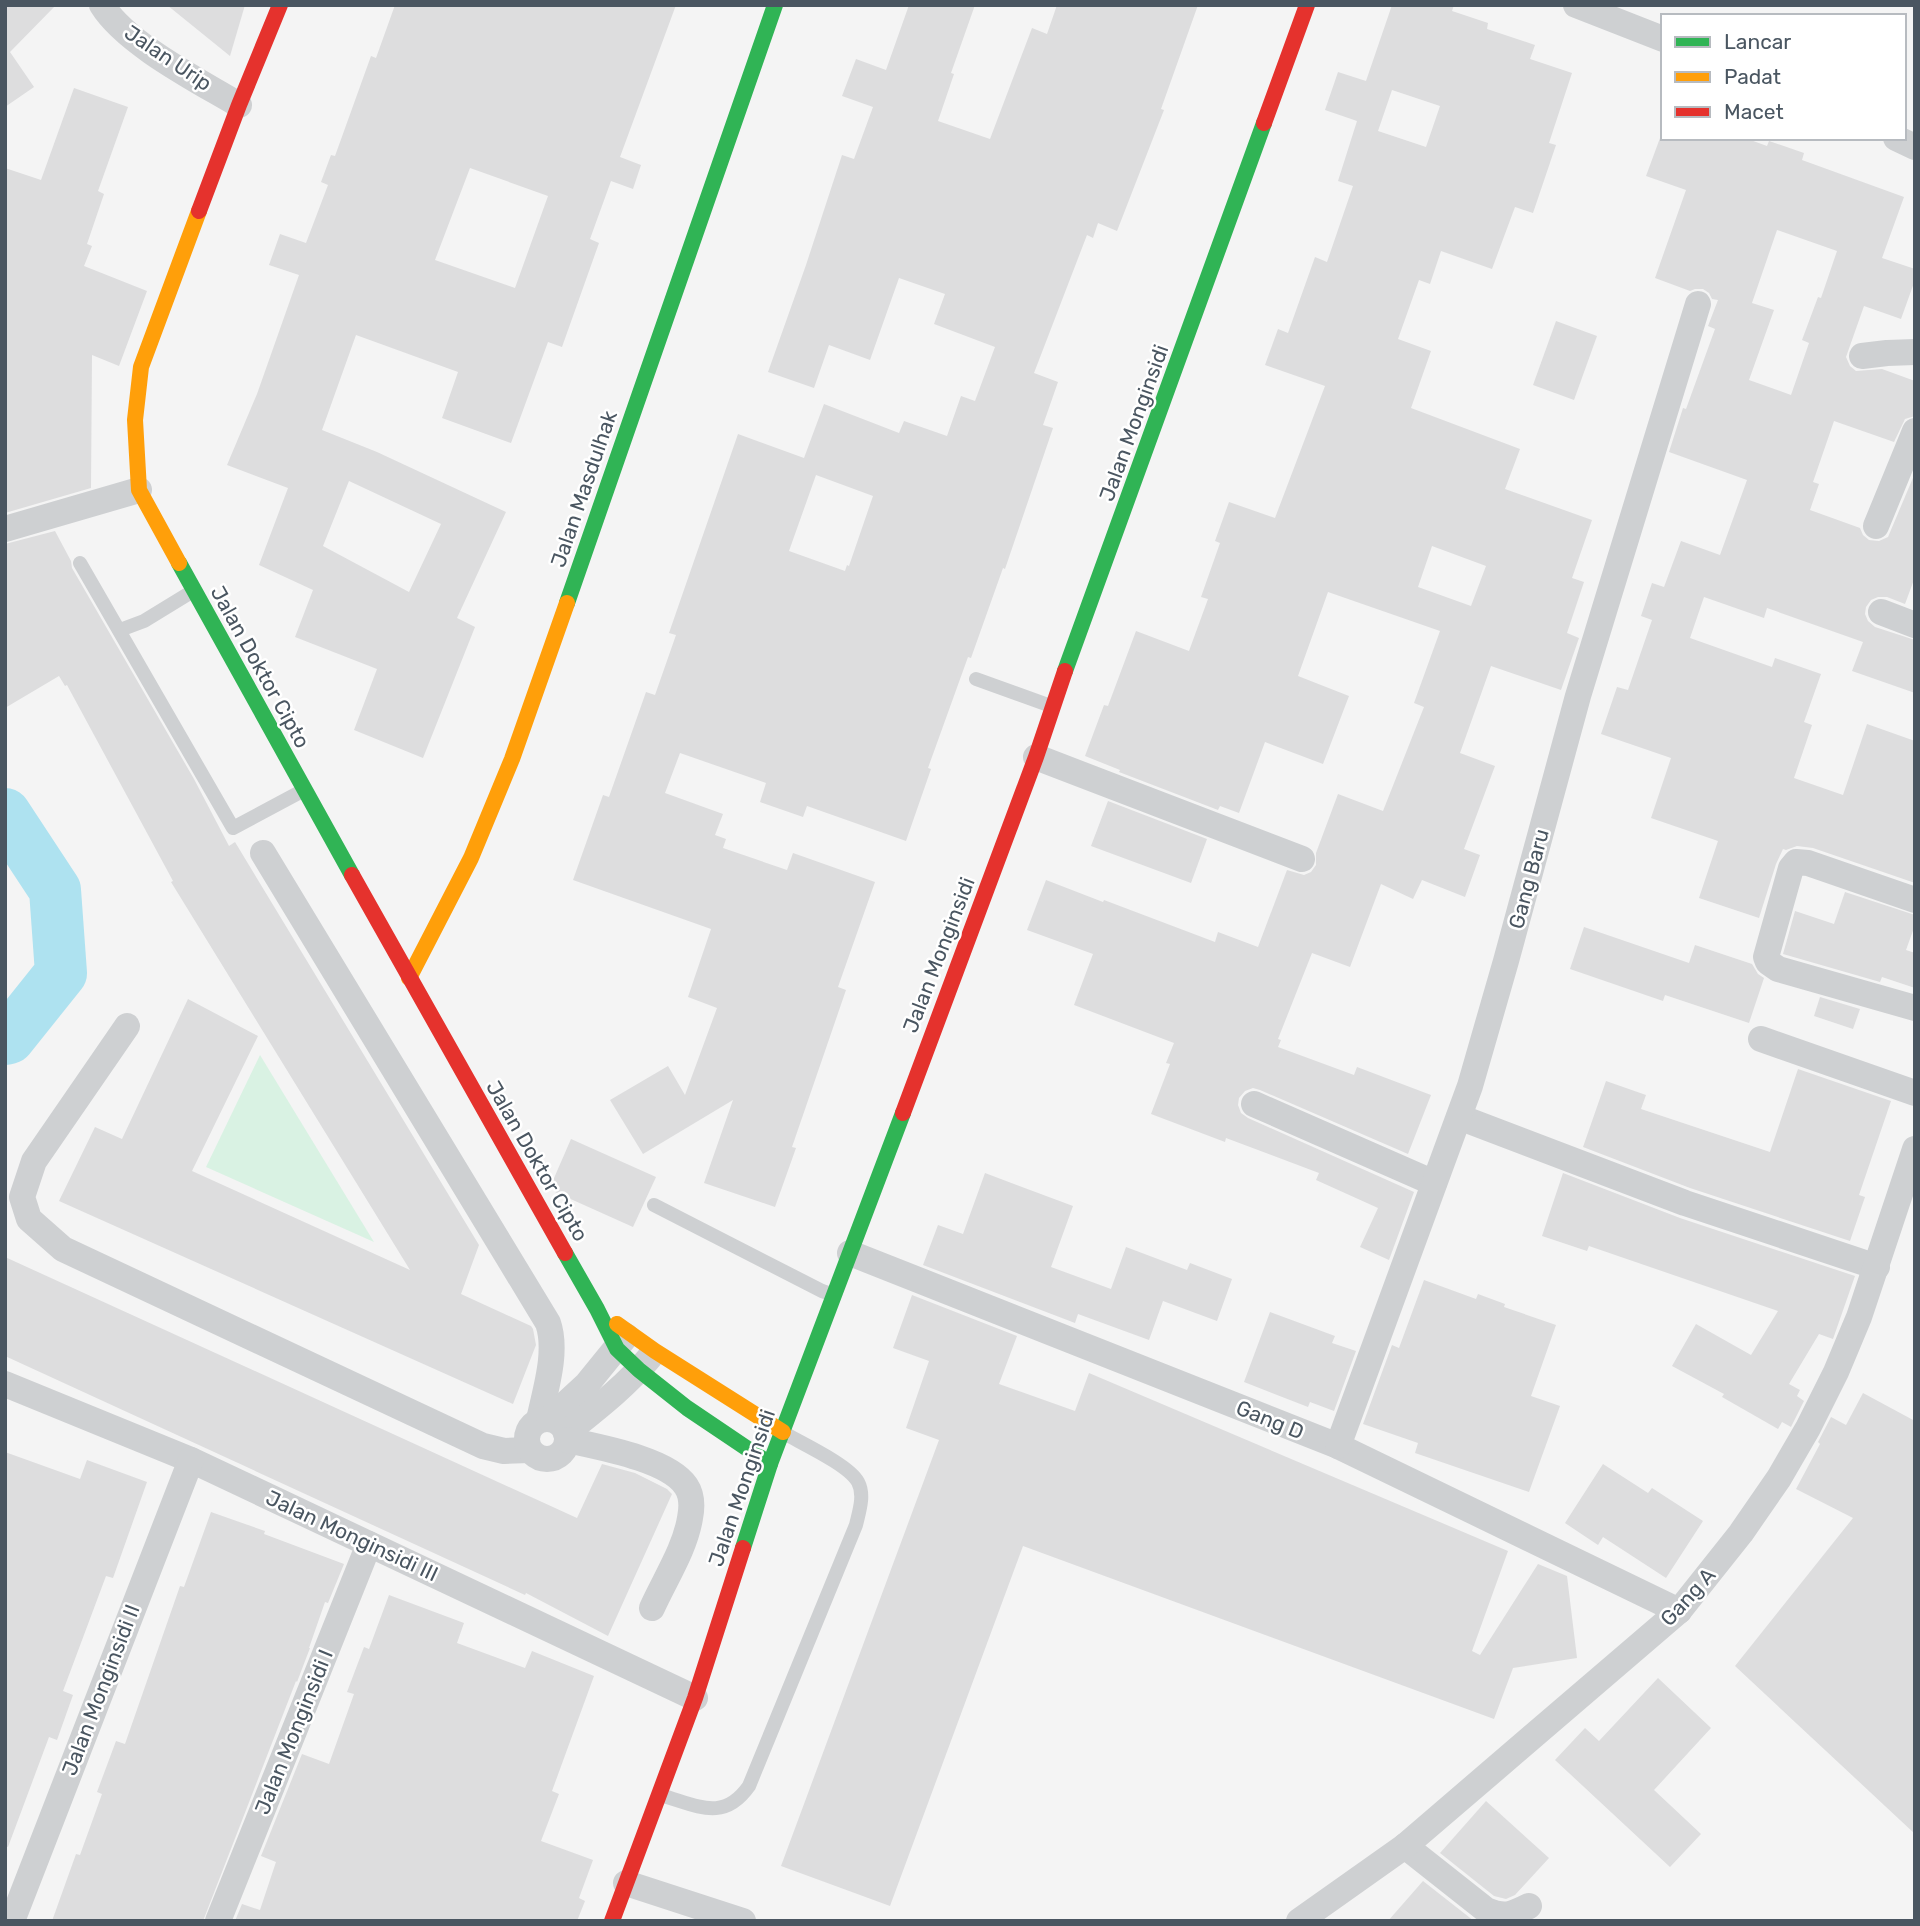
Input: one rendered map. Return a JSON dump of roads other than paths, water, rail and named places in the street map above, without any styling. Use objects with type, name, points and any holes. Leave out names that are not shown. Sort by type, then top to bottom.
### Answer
[{"type":"street","name":"Jalan Urip","points":[[102,5],[110,18],[145,48],[239,105]]},
{"type":"street","name":"Jalan Doktor Cipto","points":[[280,5],[239,105],[141,368],[135,420],[138,490],[409,978],[597,1308],[687,1408],[770,1464]]},
{"type":"street","name":"Jalan Masdulhak","points":[[409,978],[471,858],[512,759],[775,5]]},
{"type":"street","name":"Jalan Monginsidi","points":[[612,1921],[695,1698],[770,1464],[1036,757],[1052,706],[1307,5]]},
{"type":"street","points":[[1576,5],[1661,38]]},
{"type":"street","name":"Gang Baru","points":[[1338,1446],[1470,1086],[1578,696],[1698,304]]},
{"type":"street","points":[[1862,356],[1915,352]]},
{"type":"street","points":[[1876,526],[1915,431]]},
{"type":"street","points":[[5,529],[138,490]]},
{"type":"street","points":[[1881,612],[1915,625]]},
{"type":"street","points":[[1036,757],[1302,859]]},
{"type":"street","points":[[263,853],[548,1324],[552,1333],[555,1428],[563,1452],[548,1460],[537,1457],[529,1450],[527,1444],[530,1427],[555,1428],[651,1463],[670,1472],[686,1486],[690,1494],[691,1517],[681,1547],[652,1608]]},
{"type":"street","points":[[1915,900],[1808,863],[1796,862],[1791,868],[1766,957],[1768,962],[1778,969],[1915,1009]]},
{"type":"street","points":[[127,1026],[34,1161],[22,1197],[29,1219],[64,1248],[483,1446],[504,1451],[529,1450]]},
{"type":"street","points":[[1761,1039],[1915,1093]]},
{"type":"street","points":[[1254,1104],[1434,1183]]},
{"type":"street","points":[[1459,1117],[1685,1203],[1877,1267]]},
{"type":"street","name":"Gang A","points":[[1299,1921],[1405,1846],[1679,1611],[1741,1533],[1779,1478],[1808,1428],[1850,1339],[1877,1267],[1915,1149]]},
{"type":"street","name":"Gang D","points":[[850,1253],[1338,1446],[1679,1611]]},
{"type":"street","name":"Jalan Doktor Cipto","points":[[623,1340],[647,1361],[783,1432]]},
{"type":"street","points":[[555,1428],[623,1340]]},
{"type":"street","points":[[555,1428],[605,1401],[647,1361]]},
{"type":"street","name":"Jalan Monginsidi III","points":[[5,1384],[191,1460],[695,1698]]},
{"type":"street","name":"Jalan Monginsidi II","points":[[12,1921],[191,1460]]},
{"type":"street","name":"Jalan Monginsidi I","points":[[218,1921],[369,1544]]},
{"type":"street","points":[[1405,1846],[1486,1910],[1498,1915],[1510,1915],[1530,1906]]},
{"type":"street","points":[[626,1883],[743,1921]]},
{"type":"lane","points":[[80,563],[233,828],[304,790]]},
{"type":"lane","points":[[120,630],[144,621],[194,590]]},
{"type":"lane","points":[[976,679],[1052,706]]},
{"type":"lane","points":[[654,1206],[822,1291],[835,1295]]},
{"type":"lane","points":[[659,1795],[716,1809],[741,1797],[757,1772],[856,1525],[861,1494],[858,1482],[850,1472],[783,1432]]},
{"type":"waterway","points":[[5,814],[55,890],[61,973],[9,1038],[5,1039]]}]
